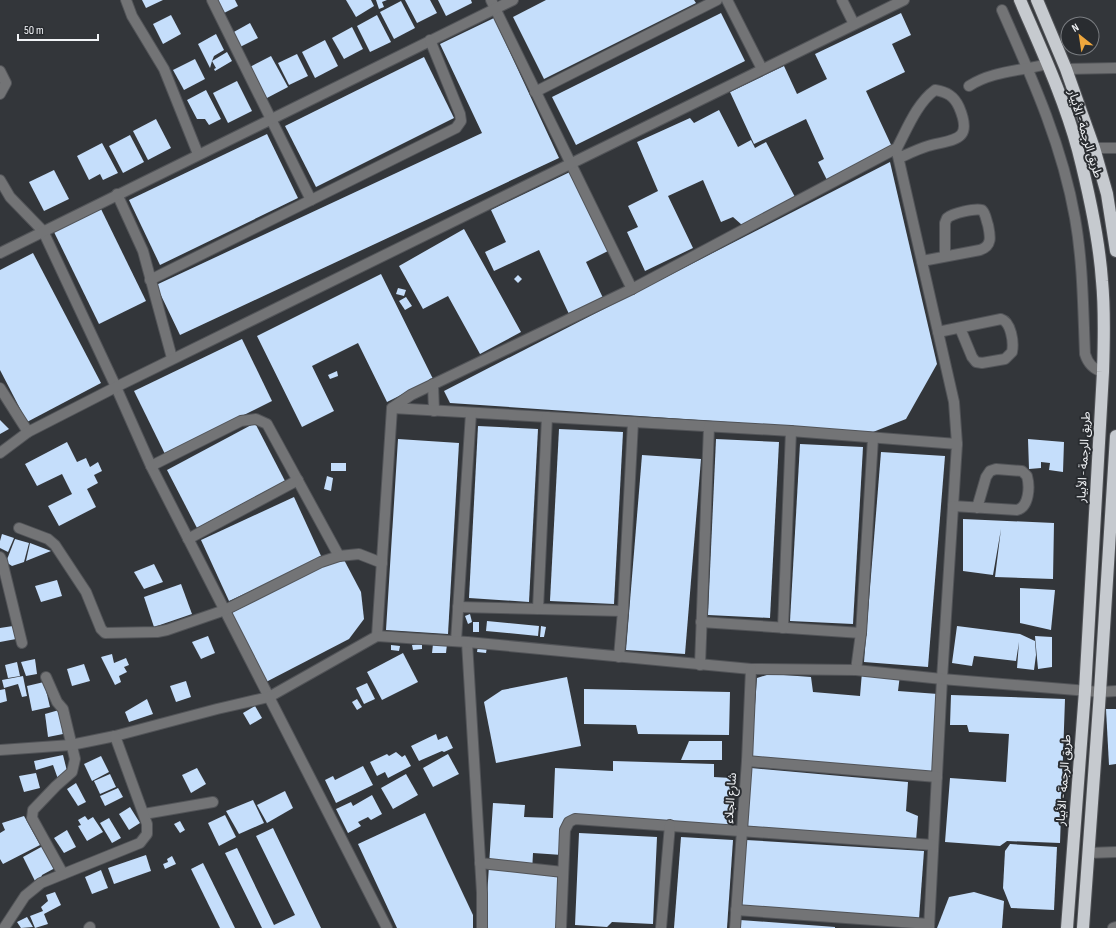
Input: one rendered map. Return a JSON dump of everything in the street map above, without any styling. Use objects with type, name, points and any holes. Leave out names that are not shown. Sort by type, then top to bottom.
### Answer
[{"type":"highway","name":"طريق الرجمة - الأبيار","points":[[1020,0],[1047,64],[1078,149],[1093,213],[1102,280],[1104,326],[1103,372],[1085,691],[1067,928]]},
{"type":"highway","name":"طريق الرجمة - الأبيار","points":[[1037,0],[1066,69],[1094,148],[1107,194],[1116,251]]},
{"type":"highway","points":[[1083,928],[1113,508],[1116,436]]},
{"type":"street","points":[[126,0],[132,16],[164,70],[198,154]]},
{"type":"street","points":[[212,0],[311,200]]},
{"type":"street","points":[[0,253],[430,40],[492,4],[513,0]]},
{"type":"street","points":[[535,92],[717,0]]},
{"type":"street","points":[[727,0],[762,69]]},
{"type":"street","points":[[842,0],[854,24]]},
{"type":"street","points":[[0,453],[28,432],[116,386],[904,0]]},
{"type":"street","points":[[492,4],[632,289]]},
{"type":"street","points":[[1002,10],[1054,135],[1069,187],[1075,218],[1083,280],[1086,354],[1092,367],[1103,372]]},
{"type":"street","points":[[150,280],[456,128],[461,121],[460,114],[430,40]]},
{"type":"street","points":[[969,86],[987,77],[1028,70],[1047,64]]},
{"type":"street","points":[[1066,69],[1116,68]]},
{"type":"street","points":[[0,71],[6,83],[0,94]]},
{"type":"street","points":[[392,408],[411,395],[632,289],[898,153],[951,141],[963,134],[965,127],[963,115],[957,102],[950,94],[942,91],[935,90],[929,95],[909,124],[898,153],[954,402],[957,444],[942,679],[929,926],[736,910]]},
{"type":"street","points":[[1094,148],[1116,148]]},
{"type":"street","points":[[0,180],[10,197],[42,231],[116,386],[151,466],[387,928]]},
{"type":"street","points":[[117,194],[143,251],[172,358]]},
{"type":"street","points":[[922,261],[980,250],[988,244],[990,238],[985,214],[982,210],[978,209],[953,215],[947,218],[945,223],[945,256]]},
{"type":"street","points":[[938,332],[1001,319],[1006,321],[1009,327],[1013,346],[1012,352],[1005,359],[982,363],[976,362],[972,357],[960,328]]},
{"type":"street","points":[[433,384],[434,411]]},
{"type":"street","points":[[0,388],[28,432]]},
{"type":"street","points":[[392,408],[791,431],[957,444]]},
{"type":"street","points":[[377,636],[392,408]]},
{"type":"street","points":[[456,641],[471,413]]},
{"type":"street","points":[[538,609],[548,417]]},
{"type":"street","points":[[151,466],[241,421],[256,418],[267,424],[339,556]]},
{"type":"street","points":[[619,657],[623,611],[632,422]]},
{"type":"street","points":[[700,664],[709,427]]},
{"type":"street","points":[[783,628],[791,431]]},
{"type":"street","points":[[856,670],[861,633],[873,438]]},
{"type":"street","points":[[953,506],[977,508],[1017,510],[1020,509],[1024,507],[1027,501],[1027,476],[1022,471],[990,471],[986,476],[977,508]]},
{"type":"street","points":[[188,538],[298,480]]},
{"type":"street","points":[[19,528],[48,539],[55,545],[86,592],[101,629],[105,633],[157,632],[167,630],[225,610],[321,562],[339,556],[359,554],[382,563]]},
{"type":"street","points":[[0,557],[11,595],[22,643]]},
{"type":"street","points":[[458,607],[623,611]]},
{"type":"street","points":[[701,622],[861,633]]},
{"type":"street","points":[[0,750],[71,745],[115,736],[268,697],[377,636],[456,641],[751,669],[856,670],[942,679],[1085,691],[1116,692]]},
{"type":"street","points":[[467,642],[482,893],[482,928]]},
{"type":"street","name":"شارع الجلاء","points":[[735,928],[747,761],[751,669]]},
{"type":"street","points":[[46,677],[57,702],[63,709],[75,759],[72,772],[33,810],[32,818],[63,874]]},
{"type":"street","points":[[3,927],[25,896],[41,883],[140,843],[146,834],[147,824],[144,814],[115,736]]},
{"type":"street","points":[[747,761],[937,777]]},
{"type":"street","points":[[144,814],[213,802]]},
{"type":"street","points":[[561,928],[565,830],[569,822],[575,819],[933,845]]},
{"type":"street","points":[[661,928],[670,825]]},
{"type":"street","points":[[1088,853],[1116,852]]},
{"type":"street","points":[[480,863],[563,872]]},
{"type":"building","points":[[142,0],[163,0],[146,8]]},
{"type":"building","points":[[215,0],[235,0],[238,6],[222,14]]},
{"type":"building","points":[[346,0],[371,0],[374,6],[356,17]]},
{"type":"building","points":[[376,0],[387,0],[382,2],[384,7],[379,9]]},
{"type":"building","points":[[405,0],[430,0],[437,13],[417,23]]},
{"type":"building","points":[[438,0],[471,0],[472,3],[446,16]]},
{"type":"building","points":[[546,0],[694,0],[696,3],[544,79],[513,17]]},
{"type":"building","points":[[401,1],[415,28],[394,39],[380,12]]},
{"type":"building","points":[[721,13],[745,61],[576,145],[552,97]]},
{"type":"building","points":[[901,13],[911,35],[892,44],[905,72],[866,91],[893,149],[827,180],[818,162],[824,159],[806,119],[754,144],[730,92],[784,66],[797,94],[827,79],[815,54]]},
{"type":"building","points":[[171,15],[181,34],[163,44],[153,24]]},
{"type":"building","points":[[377,15],[391,42],[370,52],[357,26]]},
{"type":"building","points":[[494,18],[559,158],[180,335],[156,285],[482,133],[440,44]]},
{"type":"building","points":[[250,23],[258,38],[240,47],[232,33]]},
{"type":"building","points":[[352,27],[363,49],[344,59],[332,38]]},
{"type":"building","points":[[216,34],[224,50],[214,56],[210,68],[198,44]]},
{"type":"building","points":[[325,40],[338,66],[315,78],[302,52]]},
{"type":"building","points":[[227,52],[232,61],[215,71],[214,69],[216,68],[212,61]]},
{"type":"building","points":[[297,54],[308,76],[289,85],[278,63]]},
{"type":"building","points":[[271,56],[288,87],[265,99],[248,68]]},
{"type":"building","points":[[424,57],[454,118],[316,187],[285,126]]},
{"type":"building","points":[[195,59],[205,79],[184,90],[173,70]]},
{"type":"building","points":[[237,81],[252,111],[228,123],[213,93]]},
{"type":"building","points":[[206,90],[221,119],[209,125],[205,119],[197,119],[187,100]]},
{"type":"building","points":[[719,110],[738,147],[751,140],[755,148],[766,142],[795,197],[742,225],[733,217],[721,222],[703,180],[668,196],[693,248],[645,271],[627,232],[638,227],[628,206],[658,191],[637,142],[690,118],[694,123]]},
{"type":"building","points":[[156,119],[171,148],[148,160],[133,131]]},
{"type":"building","points":[[267,134],[298,198],[160,265],[129,200]]},
{"type":"building","points":[[130,135],[144,162],[123,173],[109,146]]},
{"type":"building","points":[[102,143],[118,173],[103,180],[100,174],[89,180],[77,156]]},
{"type":"building","points":[[890,162],[937,364],[906,419],[873,432],[450,403],[444,391]]},
{"type":"building","points":[[54,170],[69,199],[44,211],[29,182]]},
{"type":"building","points":[[572,171],[610,250],[586,262],[603,298],[569,314],[539,250],[494,271],[485,252],[506,242],[491,210]]},
{"type":"building","points":[[101,209],[146,301],[99,324],[54,232]]},
{"type":"building","points":[[464,229],[521,332],[480,354],[448,296],[423,309],[399,266]]},
{"type":"building","points":[[33,253],[101,383],[27,422],[0,370],[0,270]]},
{"type":"building","points":[[381,274],[433,379],[387,402],[358,343],[312,366],[334,411],[302,427],[257,336]]},
{"type":"building","points":[[518,275],[522,279],[518,283],[514,279]]},
{"type":"building","points":[[398,288],[406,290],[404,296],[396,294]]},
{"type":"building","points":[[406,297],[412,306],[405,310],[399,301]]},
{"type":"building","points":[[242,339],[272,401],[165,454],[134,391]]},
{"type":"building","points":[[337,371],[338,376],[330,379],[328,375]]},
{"type":"building","points":[[0,420],[9,429],[0,434]]},
{"type":"building","points":[[255,423],[285,481],[197,528],[167,470]]},
{"type":"building","points":[[478,426],[538,429],[529,602],[469,598]]},
{"type":"building","points":[[559,429],[623,432],[614,604],[550,601]]},
{"type":"building","points":[[398,439],[459,443],[448,634],[386,630]]},
{"type":"building","points":[[716,439],[779,442],[770,618],[708,615]]},
{"type":"building","points":[[1028,439],[1064,442],[1063,472],[1049,470],[1050,463],[1041,462],[1041,468],[1029,469]]},
{"type":"building","points":[[67,442],[77,462],[86,458],[90,467],[98,462],[102,471],[94,475],[98,483],[87,489],[96,507],[59,526],[48,506],[72,494],[62,474],[37,486],[25,464]]},
{"type":"building","points":[[800,444],[863,447],[853,624],[790,621]]},
{"type":"building","points":[[881,452],[945,456],[928,667],[864,662]]},
{"type":"building","points":[[642,455],[701,459],[685,654],[626,650]]},
{"type":"building","points":[[331,463],[346,463],[346,471],[331,471]]},
{"type":"building","points":[[327,476],[333,478],[331,491],[324,489]]},
{"type":"building","points":[[294,497],[322,558],[229,601],[201,540]]},
{"type":"building","points":[[963,519],[1054,523],[1053,579],[995,577],[1001,529],[993,575],[963,571]]},
{"type":"building","points":[[2,534],[14,538],[8,552],[0,548]]},
{"type":"building","points":[[15,539],[29,543],[24,562],[12,566],[6,562]]},
{"type":"building","points":[[30,543],[51,551],[26,561]]},
{"type":"building","points":[[342,556],[361,592],[364,619],[349,639],[266,682],[231,613]]},
{"type":"building","points":[[154,564],[163,582],[144,589],[134,572]]},
{"type":"building","points":[[57,580],[62,596],[41,602],[35,586]]},
{"type":"building","points":[[181,584],[192,614],[154,627],[144,597]]},
{"type":"building","points":[[1020,588],[1055,590],[1051,630],[1020,623]]},
{"type":"building","points":[[470,614],[472,622],[468,624],[465,616]]},
{"type":"building","points":[[487,621],[539,626],[538,636],[486,631]]},
{"type":"building","points":[[473,622],[479,622],[479,632],[473,632]]},
{"type":"building","points":[[13,626],[16,639],[0,642],[0,628]]},
{"type":"building","points":[[541,626],[546,627],[544,637],[540,637]]},
{"type":"building","points":[[957,626],[1020,634],[1035,641],[1036,655],[1034,670],[1017,668],[1019,642],[1016,661],[974,656],[972,666],[952,663]]},
{"type":"building","points":[[208,636],[215,653],[201,659],[192,642]]},
{"type":"building","points":[[1035,636],[1052,637],[1052,667],[1038,669]]},
{"type":"building","points":[[422,644],[422,649],[413,650],[412,645]]},
{"type":"building","points":[[433,644],[447,644],[446,653],[432,653]]},
{"type":"building","points":[[391,645],[400,646],[399,651],[391,650]]},
{"type":"building","points":[[478,646],[487,647],[486,653],[477,652]]},
{"type":"building","points":[[403,653],[418,682],[382,700],[367,672]]},
{"type":"building","points":[[112,654],[114,663],[126,658],[129,665],[124,667],[127,672],[119,676],[121,682],[115,685],[101,657]]},
{"type":"building","points":[[35,659],[37,674],[26,676],[21,662]]},
{"type":"building","points":[[17,662],[20,676],[8,678],[5,665]]},
{"type":"building","points":[[84,664],[90,681],[72,686],[67,669]]},
{"type":"building","points":[[862,672],[900,675],[898,691],[938,694],[932,773],[751,759],[757,678],[770,674],[811,677],[813,692],[860,696]]},
{"type":"building","points":[[23,676],[27,696],[22,697],[18,684],[4,688],[2,680]]},
{"type":"building","points":[[567,677],[581,746],[496,763],[484,702],[502,690]]},
{"type":"building","points":[[186,681],[191,697],[176,702],[170,686]]},
{"type":"building","points":[[44,682],[50,707],[32,711],[27,686]]},
{"type":"building","points":[[367,683],[375,699],[364,704],[356,688]]},
{"type":"building","points":[[5,689],[7,701],[0,703],[0,690]]},
{"type":"building","points":[[584,689],[730,692],[729,735],[638,734],[636,725],[584,724]]},
{"type":"building","points":[[951,695],[1065,699],[1060,843],[1007,841],[1000,846],[945,842],[950,778],[1006,782],[1009,734],[969,732],[967,725],[950,725]]},
{"type":"building","points":[[147,699],[153,714],[129,722],[125,712]]},
{"type":"building","points":[[357,699],[362,707],[357,710],[352,702]]},
{"type":"building","points":[[255,706],[262,718],[250,725],[243,713]]},
{"type":"building","points":[[1106,709],[1116,709],[1116,764],[1109,765]]},
{"type":"building","points":[[59,710],[63,734],[48,737],[45,714]]},
{"type":"building","points":[[436,734],[438,740],[447,736],[453,748],[419,761],[411,746]]},
{"type":"building","points":[[689,741],[722,741],[722,760],[681,760]]},
{"type":"building","points":[[396,752],[402,757],[405,755],[411,766],[388,778],[385,772],[377,776],[370,762],[387,754],[389,756]]},
{"type":"building","points":[[448,754],[459,774],[433,787],[423,768]]},
{"type":"building","points":[[63,755],[67,771],[58,779],[53,765],[36,770],[34,761]]},
{"type":"building","points":[[101,756],[109,772],[92,781],[84,764]]},
{"type":"building","points":[[613,761],[714,764],[714,777],[731,778],[730,826],[564,820],[562,855],[533,853],[532,872],[561,874],[558,928],[485,928],[493,803],[525,805],[524,817],[553,818],[555,768],[613,771]]},
{"type":"building","points":[[363,766],[373,785],[336,803],[325,780],[333,776],[335,780]]},
{"type":"building","points":[[197,768],[206,784],[191,793],[182,775]]},
{"type":"building","points":[[751,768],[908,782],[906,811],[918,816],[916,841],[746,826]]},
{"type":"building","points":[[36,773],[40,788],[24,792],[19,776]]},
{"type":"building","points":[[110,774],[116,787],[100,794],[94,781]]},
{"type":"building","points":[[406,774],[418,795],[393,809],[381,788]]},
{"type":"building","points":[[76,783],[86,802],[78,806],[67,789]]},
{"type":"building","points":[[118,788],[123,797],[105,806],[100,796]]},
{"type":"building","points":[[285,791],[293,808],[267,823],[257,805]]},
{"type":"building","points":[[372,795],[382,814],[371,820],[368,817],[358,822],[361,826],[348,833],[336,809],[351,802],[353,806]]},
{"type":"building","points":[[253,800],[264,823],[239,834],[226,811]]},
{"type":"building","points":[[130,807],[140,823],[129,830],[119,814]]},
{"type":"building","points":[[425,813],[473,915],[473,928],[397,928],[358,844]]},
{"type":"building","points":[[225,815],[236,837],[219,846],[208,823]]},
{"type":"building","points":[[24,816],[40,845],[3,864],[0,859],[0,833],[5,830],[2,823]]},
{"type":"building","points":[[85,816],[88,820],[93,817],[103,832],[87,841],[78,826],[81,825],[78,820]]},
{"type":"building","points":[[109,818],[121,838],[112,843],[100,823]]},
{"type":"building","points":[[180,821],[185,830],[180,833],[174,824]]},
{"type":"building","points":[[273,828],[321,928],[262,928],[225,853],[237,848],[274,925],[295,915],[256,836]]},
{"type":"building","points":[[67,830],[76,847],[64,853],[54,838]]},
{"type":"building","points":[[579,833],[657,837],[653,924],[612,922],[607,927],[575,925]]},
{"type":"building","points":[[681,837],[733,840],[727,928],[674,928]]},
{"type":"building","points":[[746,840],[924,851],[919,919],[741,907]]},
{"type":"building","points":[[1010,844],[1057,847],[1054,910],[1011,908],[1003,888],[1005,851]]},
{"type":"building","points":[[43,846],[55,868],[42,875],[41,878],[35,881],[23,857]]},
{"type":"building","points":[[146,855],[151,871],[114,884],[108,868]]},
{"type":"building","points":[[172,856],[176,864],[165,869],[163,864],[168,862],[167,859]]},
{"type":"building","points":[[203,863],[235,928],[220,928],[191,869]]},
{"type":"building","points":[[101,870],[108,888],[92,894],[85,877]]},
{"type":"building","points":[[55,892],[61,905],[44,914],[48,924],[35,928],[30,916],[43,911],[41,907],[48,901],[46,895]]},
{"type":"building","points":[[974,892],[1004,901],[1002,928],[937,928],[949,897]]},
{"type":"building","points":[[27,917],[33,927],[21,928],[17,922]]},
{"type":"building","points":[[740,920],[835,927],[835,928],[739,928]]}]
